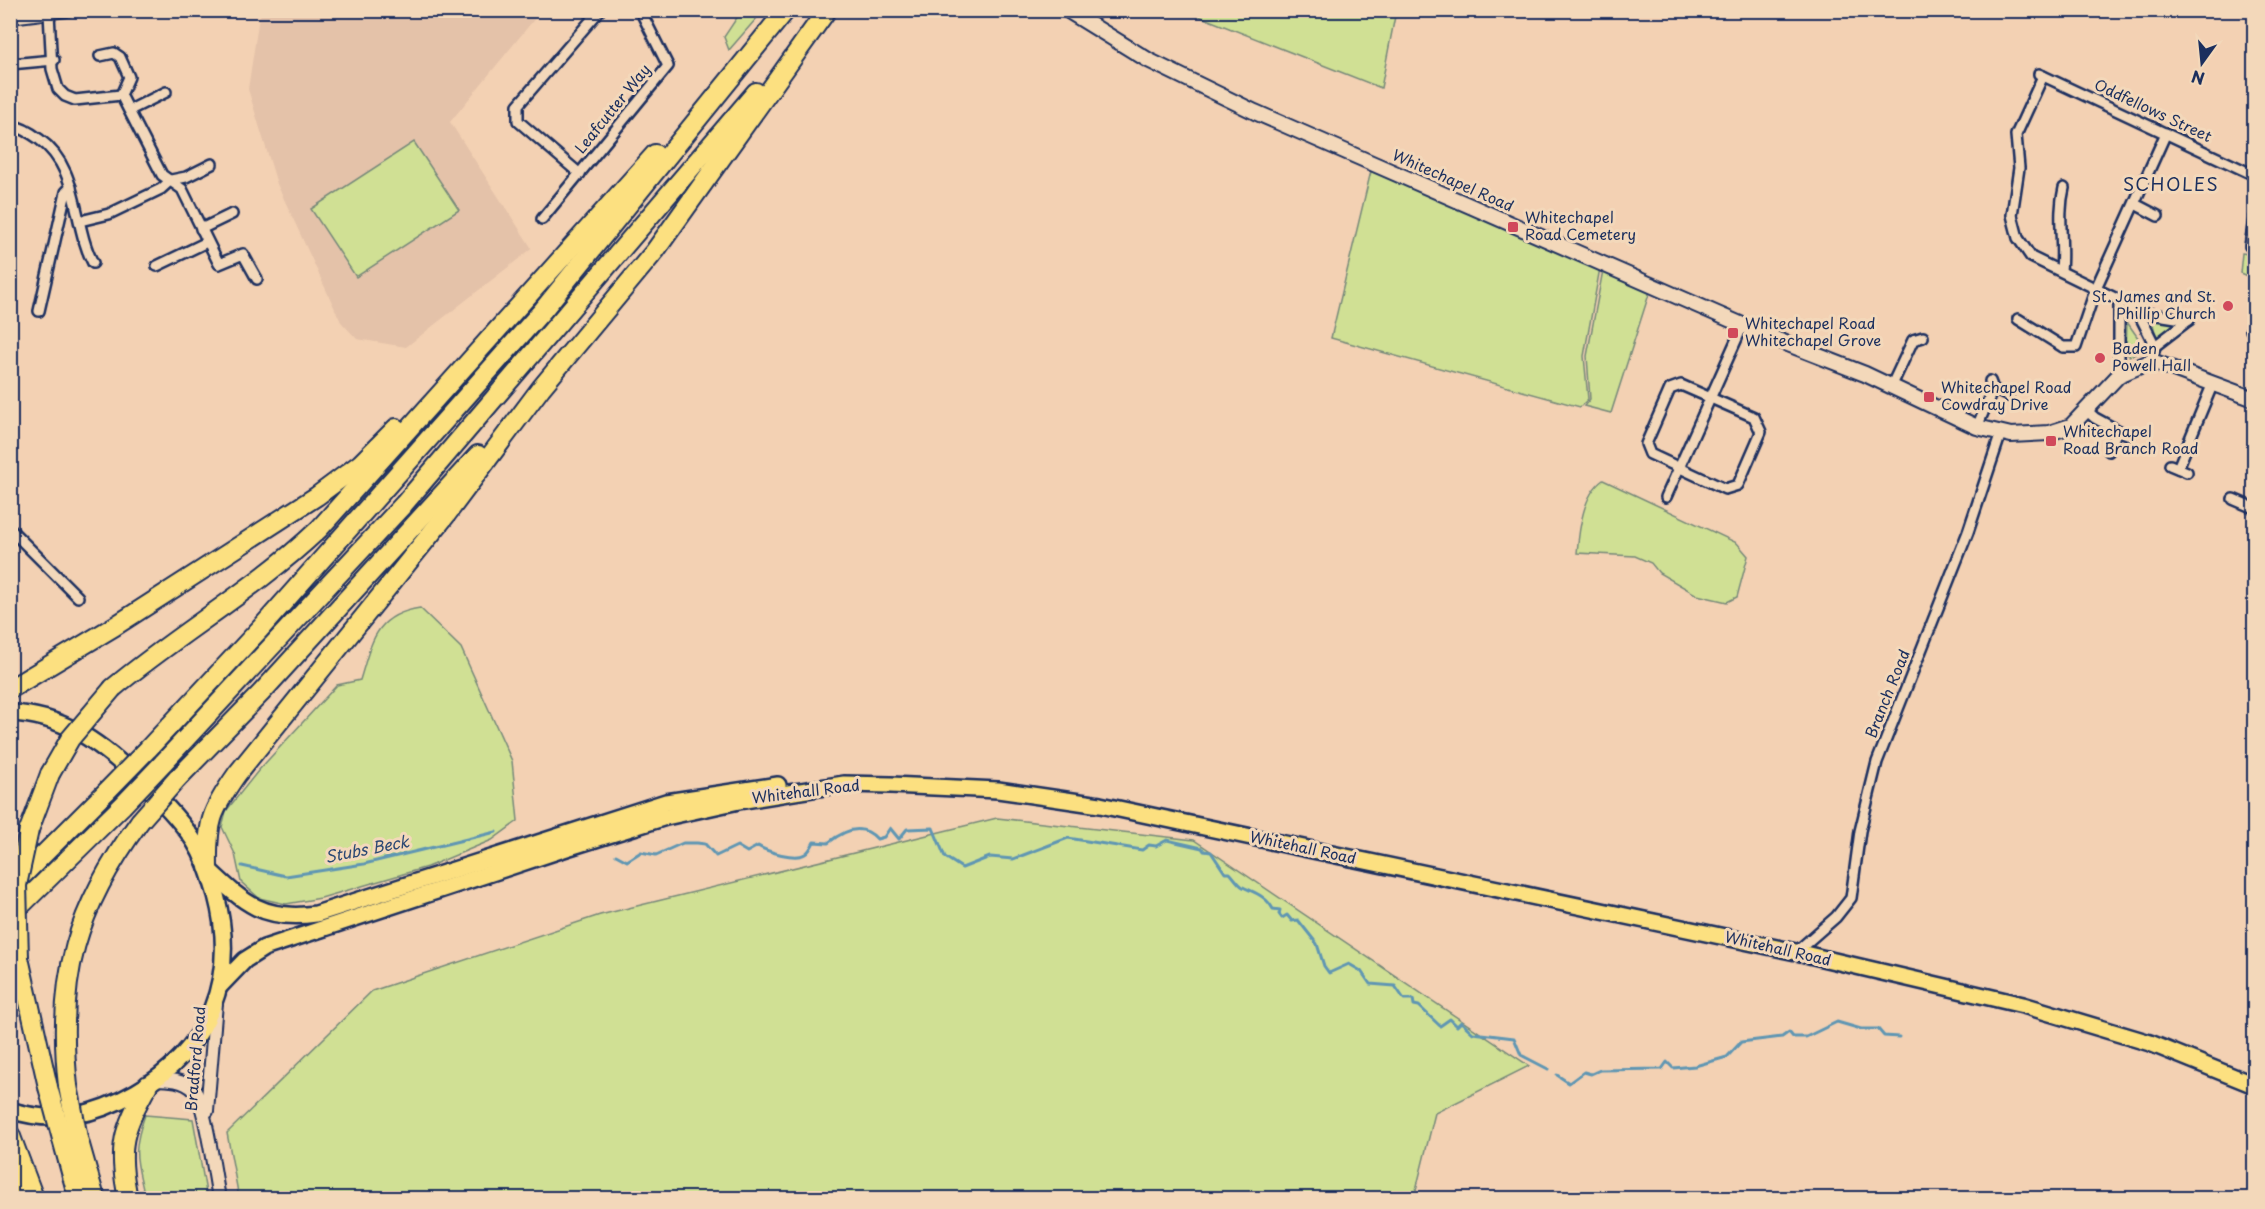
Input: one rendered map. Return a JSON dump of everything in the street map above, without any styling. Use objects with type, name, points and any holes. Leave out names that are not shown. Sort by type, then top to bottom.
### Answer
[{"type":"highway","points":[[95,1198],[48,1088],[19,958],[17,885],[29,830],[50,774],[70,739],[113,688],[161,649],[290,557],[319,530],[785,10]]},
{"type":"highway","points":[[10,887],[107,791],[260,629],[543,310],[785,10]]},
{"type":"highway","points":[[78,1198],[70,1138],[64,1006],[74,946],[81,922],[115,855],[140,821],[177,779],[261,693],[541,388],[655,251],[826,10]]},
{"type":"highway","points":[[10,916],[122,806],[404,504],[826,10]]},
{"type":"highway","points":[[10,689],[115,626],[317,496],[360,464],[498,328]]},
{"type":"highway","points":[[10,1110],[45,1117],[87,1114],[105,1109],[152,1082],[194,1042],[206,1021],[218,990],[225,939],[208,869],[207,832],[217,803],[446,515],[541,388]]},
{"type":"highway","points":[[10,713],[29,714],[59,722],[97,742],[173,814],[193,840],[208,869],[238,897],[272,915],[297,917],[334,909],[518,847],[666,802],[736,790],[793,784],[844,784]]},
{"type":"highway","name":"Whitehall Road","points":[[218,990],[237,967],[264,948],[501,868],[666,817],[739,801],[844,784],[998,790],[1100,805],[1796,952],[2023,1005],[2150,1043],[2254,1085]]},
{"type":"highway","points":[[128,1198],[122,1164],[125,1131],[152,1082]]},
{"type":"highway","points":[[10,1134],[34,1198]]},
{"type":"highway","points":[[10,1170],[23,1198]]},
{"type":"main road","name":"Whitechapel Road","points":[[1067,10],[1148,60],[1255,112],[1743,325],[1891,387],[1977,427],[2021,435],[2056,431],[2071,426],[2119,375]]},
{"type":"main road","points":[[2119,375],[2152,361],[2254,399]]},
{"type":"street","points":[[10,17],[67,10]]},
{"type":"street","points":[[580,174],[518,121],[518,105],[600,10]]},
{"type":"street","name":"Leafcutter Way","points":[[542,219],[668,66],[640,10]]},
{"type":"street","points":[[49,14],[54,78],[65,96],[75,100],[121,95]]},
{"type":"street","points":[[100,56],[114,53],[120,57],[129,77],[121,95]]},
{"type":"street","points":[[10,64],[54,60]]},
{"type":"street","name":"Oddfellows Street","points":[[2061,270],[2031,256],[2018,238],[2012,215],[2019,168],[2016,135],[2041,75],[2254,175]]},
{"type":"street","points":[[130,110],[166,92]]},
{"type":"street","points":[[121,95],[162,175],[182,189],[219,264],[243,254],[257,279]]},
{"type":"street","points":[[10,125],[17,126],[52,148],[64,168],[71,187],[87,250],[93,263]]},
{"type":"street","points":[[2018,319],[2063,347],[2076,347],[2096,288],[2166,133]]},
{"type":"street","points":[[80,221],[109,214],[161,189],[171,180],[186,177],[212,164]]},
{"type":"street","points":[[39,311],[66,192],[71,187]]},
{"type":"street","points":[[2064,188],[2059,206],[2063,247],[2061,270],[2138,312],[2189,320],[2155,346]]},
{"type":"street","points":[[2135,204],[2158,216]]},
{"type":"street","points":[[201,229],[232,214]]},
{"type":"street","points":[[2254,219],[2250,246],[2254,247]]},
{"type":"street","points":[[158,266],[207,242]]},
{"type":"street","points":[[2119,300],[2119,375]]},
{"type":"street","points":[[2138,312],[2155,346],[2152,361]]},
{"type":"street","points":[[1666,496],[1743,325]]},
{"type":"street","points":[[1891,387],[1913,340],[1923,337]]},
{"type":"street","points":[[2178,468],[2214,383]]},
{"type":"street","points":[[1681,385],[1710,398],[1754,417],[1761,432],[1738,484],[1725,489],[1650,454],[1646,444],[1670,389],[1681,385]]},
{"type":"street","points":[[1977,427],[1992,385],[2008,396]]},
{"type":"street","points":[[2087,411],[2095,418],[2130,435]]},
{"type":"street","points":[[2109,451],[2117,430]]},
{"type":"street","name":"Branch Road","points":[[1796,952],[1836,917],[1851,898],[1860,831],[1877,762],[1968,532],[2001,433]]},
{"type":"street","points":[[2233,499],[2254,508]]},
{"type":"street","points":[[10,528],[78,597]]},
{"type":"street","name":"Bradford Road","points":[[206,1127],[218,990]]},
{"type":"street","name":"Bradford Road","points":[[152,1082],[180,1081],[193,1089],[201,1099],[219,1198]]},
{"type":"shaded area","points":[[264,11],[541,11],[450,122],[531,247],[530,250],[406,347],[357,339],[341,322],[277,184],[248,89],[259,17]]},
{"type":"green space","points":[[742,10],[763,11],[729,50],[724,37]]},
{"type":"green space","points":[[1186,11],[1396,11],[1381,88]]},
{"type":"green space","points":[[414,142],[459,210],[356,277],[311,209]]},
{"type":"green space","points":[[1371,171],[1600,268],[1584,356],[1588,399],[1580,407],[1331,338]]},
{"type":"green space","points":[[2242,253],[2254,255],[2254,279],[2240,273]]},
{"type":"green space","points":[[1603,270],[1651,288],[1611,413],[1584,406],[1590,399],[1587,356]]},
{"type":"green space","points":[[2151,316],[2177,322],[2178,325],[2157,341]]},
{"type":"green space","points":[[2127,322],[2145,348],[2144,352],[2129,356],[2126,352]]},
{"type":"green space","points":[[1603,480],[1737,543],[1748,556],[1737,597],[1727,602],[1697,595],[1659,573],[1651,563],[1635,556],[1577,553],[1583,513],[1591,494]]},
{"type":"green space","points":[[420,608],[461,648],[512,761],[518,821],[492,840],[427,867],[321,898],[286,904],[259,898],[241,882],[235,854],[222,827],[226,811],[258,771],[337,685],[360,680],[372,642],[384,624],[393,617]]},
{"type":"green space","points":[[997,818],[1194,840],[1529,1066],[1435,1113],[1414,1198],[239,1198],[227,1133],[372,991],[600,915]]},
{"type":"green space","points":[[145,1115],[193,1119],[207,1198],[145,1198],[137,1148]]},
{"type":"waterway","name":"Stubs Beck","points":[[616,855],[627,861],[641,852],[656,855],[683,843],[697,843],[705,844],[716,856],[737,846],[747,852],[758,846],[768,851],[801,856],[808,852],[814,842],[828,843],[840,834],[859,829],[877,839],[884,837],[890,828],[899,839],[907,829],[933,828],[945,857],[962,868],[990,857],[1013,859],[1068,838],[1142,850],[1149,845],[1156,846],[1167,840],[1202,848],[1204,851],[1211,852],[1225,873],[1230,873],[1241,886],[1264,898],[1273,909],[1280,910],[1279,914],[1282,918],[1287,915],[1292,921],[1298,920],[1317,944],[1324,966],[1329,973],[1349,964],[1361,971],[1370,984],[1395,986],[1404,999],[1413,999],[1414,1005],[1419,1006],[1440,1026],[1450,1019],[1457,1026],[1461,1022],[1473,1033],[1514,1038],[1521,1055],[1548,1069]]},
{"type":"waterway","name":"Stubs Beck","points":[[242,866],[286,876],[364,864],[496,832]]},
{"type":"waterway","name":"Stubs Beck","points":[[1557,1075],[1569,1083],[1584,1072],[1591,1074],[1600,1070],[1662,1069],[1667,1062],[1673,1068],[1695,1066],[1727,1057],[1741,1042],[1782,1037],[1789,1032],[1793,1037],[1806,1037],[1837,1022],[1861,1029],[1878,1029],[1884,1036],[1899,1037]]},
{"type":"place","name":"Whitechapel Road Cemetery","points":[[1513,227]]},
{"type":"place","name":"St. James and St. Phillip Church","points":[[2228,306]]},
{"type":"place","name":"Whitechapel Road Whitechapel Grove","points":[[1733,333]]},
{"type":"place","name":"Baden Powell Hall","points":[[2100,358]]},
{"type":"place","name":"Whitechapel Road Cowdray Drive","points":[[1929,397]]},
{"type":"place","name":"Whitechapel Road Branch Road","points":[[2051,441]]},
{"type":"district","name":"SCHOLES","points":[[2171,185]]}]
